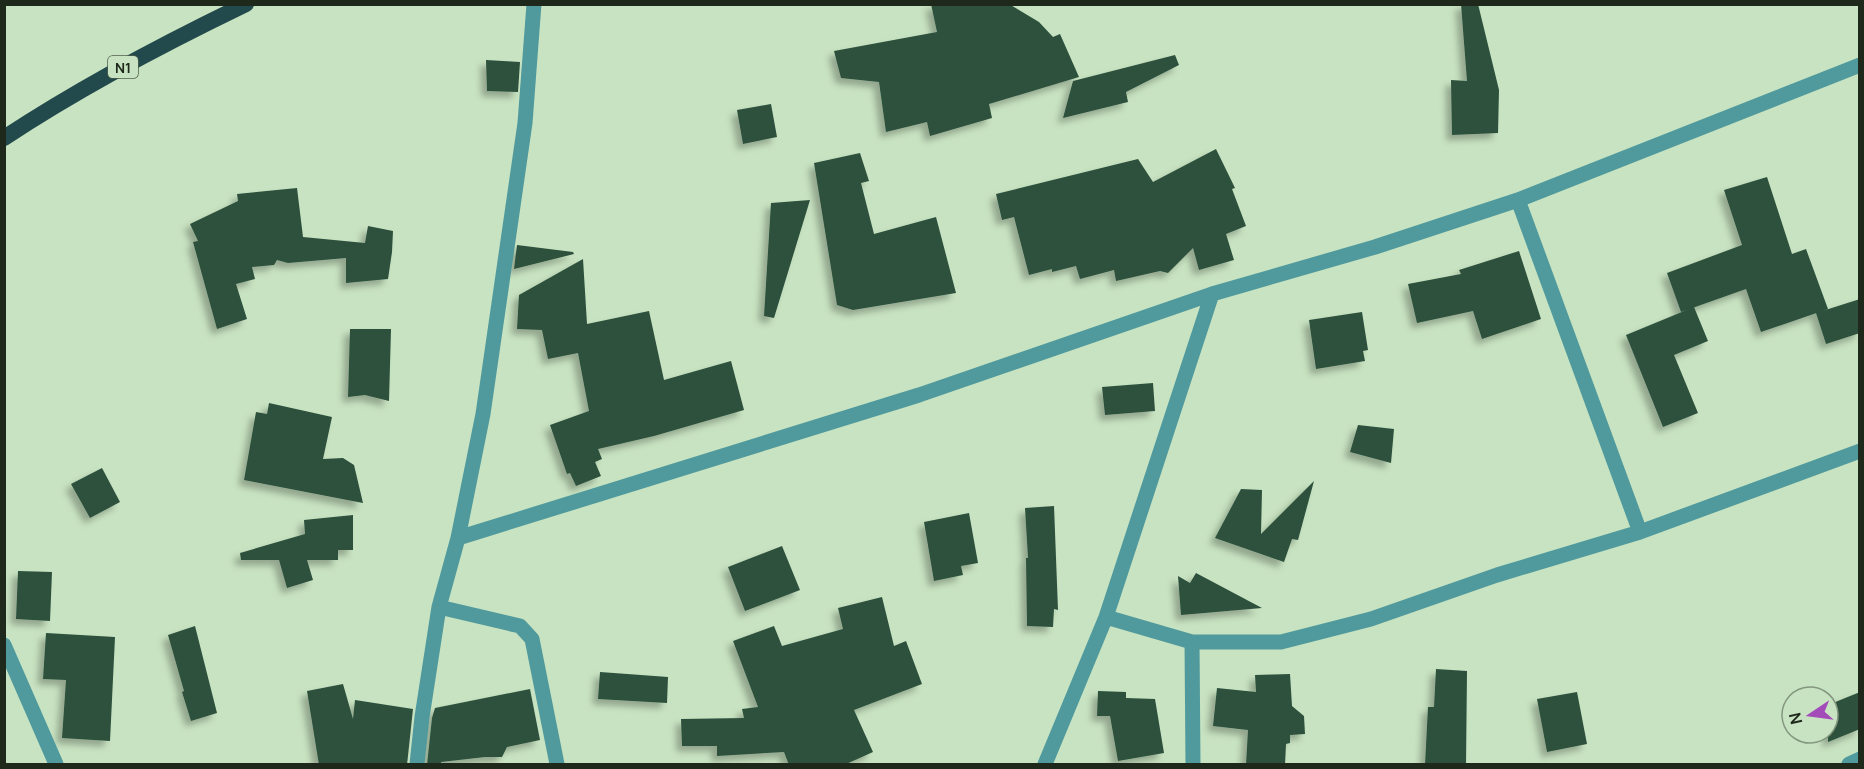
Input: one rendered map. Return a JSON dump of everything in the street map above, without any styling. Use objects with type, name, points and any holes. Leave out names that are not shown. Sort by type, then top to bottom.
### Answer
[{"type":"highway","name":"N1","points":[[4,138],[129,64],[240,6]]},
{"type":"street","points":[[417,765],[439,607],[458,538],[483,414],[522,146],[534,4]]},
{"type":"street","points":[[458,538],[919,395],[1212,294],[1375,247],[1518,200],[1860,65]]},
{"type":"street","points":[[1518,200],[1640,532]]},
{"type":"street","points":[[1045,765],[1106,617],[1212,294]]},
{"type":"street","points":[[1106,617],[1192,642],[1281,642],[1371,619],[1497,575],[1640,532],[1860,451]]},
{"type":"street","points":[[439,607],[520,626],[532,639],[557,765]]},
{"type":"street","points":[[1192,642],[1193,765]]},
{"type":"street","points":[[4,645],[56,765]]},
{"type":"street","points":[[1849,765],[1860,759]]},
{"type":"building","points":[[931,4],[1009,4],[1039,22],[1053,37],[1060,34],[1079,77],[989,104],[992,118],[930,136],[927,122],[886,132],[879,82],[841,78],[834,51],[937,32]]},
{"type":"building","points":[[1461,4],[1478,4],[1499,90],[1498,133],[1452,135],[1451,80],[1467,81]]},
{"type":"building","points":[[1175,55],[1179,65],[1126,92],[1128,102],[1063,118],[1073,81]]},
{"type":"building","points":[[486,60],[520,62],[518,92],[487,91]]},
{"type":"building","points":[[771,104],[777,137],[743,144],[737,110]]},
{"type":"building","points":[[1216,149],[1235,188],[1232,189],[1246,226],[1226,234],[1234,260],[1199,270],[1193,248],[1168,273],[1160,271],[1116,281],[1114,270],[1080,279],[1076,266],[1029,275],[1014,217],[1002,220],[996,194],[1138,159],[1153,182]]},
{"type":"building","points":[[860,153],[869,181],[861,183],[874,234],[936,217],[956,293],[853,310],[837,305],[814,163]]},
{"type":"building","points":[[1767,177],[1792,254],[1806,249],[1828,309],[1761,332],[1746,289],[1681,312],[1667,273],[1742,245],[1724,190]]},
{"type":"building","points":[[297,188],[303,237],[365,243],[368,226],[393,231],[388,279],[346,283],[346,258],[288,263],[277,260],[274,265],[252,267],[255,279],[236,284],[247,319],[217,329],[193,242],[198,241],[190,224],[238,201],[237,194]]},
{"type":"building","points":[[810,200],[774,318],[764,316],[771,203]]},
{"type":"building","points":[[517,245],[573,252],[574,254],[514,269]]},
{"type":"building","points":[[1519,251],[1541,319],[1482,339],[1473,311],[1417,323],[1408,284],[1461,274],[1459,270]]},
{"type":"building","points":[[583,259],[587,324],[649,311],[664,380],[731,361],[744,410],[654,436],[598,449],[602,459],[595,462],[601,476],[576,486],[570,473],[567,474],[550,425],[589,411],[578,353],[548,359],[542,330],[517,329],[519,295]]},
{"type":"building","points":[[1860,299],[1860,333],[1826,344],[1816,313]]},
{"type":"building","points":[[1694,307],[1708,341],[1674,355],[1698,413],[1663,427],[1626,335]]},
{"type":"building","points":[[1362,312],[1368,350],[1363,351],[1365,361],[1316,369],[1309,320]]},
{"type":"building","points":[[350,329],[391,329],[389,401],[365,395],[348,397]]},
{"type":"building","points":[[1153,383],[1155,411],[1105,415],[1102,387]]},
{"type":"building","points":[[269,403],[332,417],[323,459],[343,458],[354,465],[363,503],[244,480],[256,412],[267,414]]},
{"type":"building","points":[[1358,425],[1394,429],[1391,463],[1350,452]]},
{"type":"building","points":[[102,468],[120,502],[90,518],[71,484]]},
{"type":"building","points":[[1314,481],[1298,540],[1292,539],[1284,562],[1215,538],[1241,489],[1262,490],[1261,534]]},
{"type":"building","points":[[1054,506],[1058,610],[1054,609],[1053,627],[1027,626],[1026,558],[1028,558],[1025,508]]},
{"type":"building","points":[[969,513],[978,563],[961,566],[963,575],[934,581],[924,522]]},
{"type":"building","points":[[353,515],[353,550],[338,550],[338,560],[307,560],[313,580],[287,588],[279,560],[241,560],[240,553],[305,534],[304,520]]},
{"type":"building","points":[[782,546],[800,590],[745,611],[728,567]]},
{"type":"building","points":[[18,571],[52,572],[50,621],[16,619]]},
{"type":"building","points":[[1196,573],[1262,608],[1181,615],[1178,576],[1190,583]]},
{"type":"building","points":[[882,597],[894,646],[906,641],[922,684],[854,710],[873,752],[844,765],[789,765],[784,752],[717,756],[717,746],[682,746],[681,719],[744,718],[742,709],[758,707],[733,641],[774,626],[782,646],[843,629],[838,608]]},
{"type":"building","points":[[195,626],[217,713],[191,721],[168,635]]},
{"type":"building","points":[[46,633],[115,637],[110,741],[62,738],[66,680],[43,679]]},
{"type":"building","points":[[1436,669],[1467,671],[1466,765],[1425,765],[1428,707],[1434,707]]},
{"type":"building","points":[[600,672],[668,677],[667,703],[598,699]]},
{"type":"building","points":[[1290,674],[1292,706],[1304,716],[1305,734],[1290,735],[1290,743],[1286,744],[1285,765],[1246,765],[1248,730],[1213,726],[1217,688],[1256,692],[1255,675]]},
{"type":"building","points":[[343,684],[353,719],[355,700],[413,709],[407,765],[319,765],[307,691]]},
{"type":"building","points":[[530,689],[540,740],[507,747],[502,757],[485,757],[441,762],[441,765],[427,765],[435,708]]},
{"type":"building","points":[[1098,691],[1126,692],[1126,698],[1155,699],[1164,753],[1118,761],[1110,716],[1097,716]]},
{"type":"building","points":[[1577,692],[1587,744],[1547,752],[1537,699]]},
{"type":"building","points":[[1860,692],[1860,729],[1840,737],[1840,700]]}]
